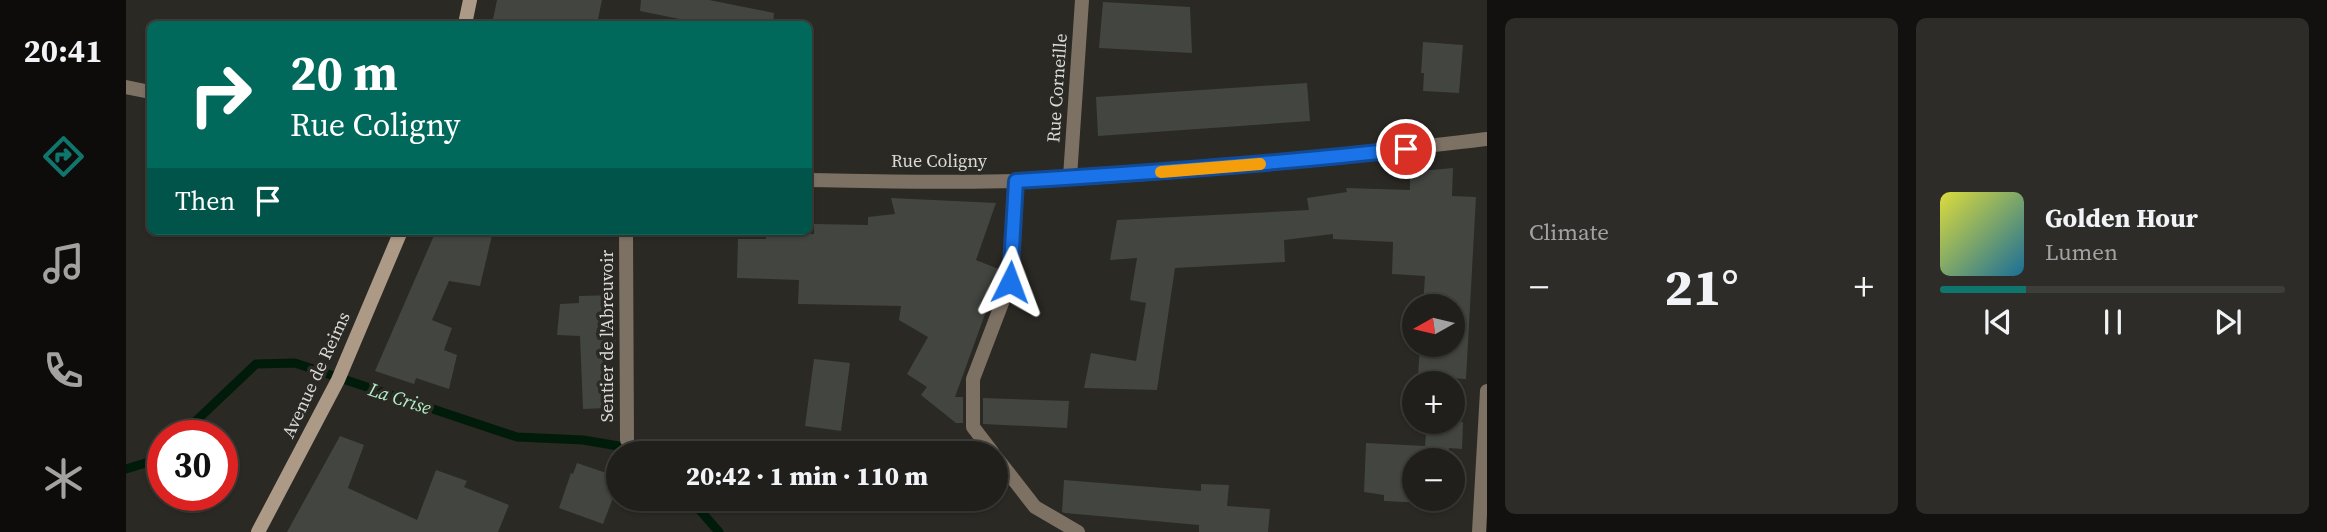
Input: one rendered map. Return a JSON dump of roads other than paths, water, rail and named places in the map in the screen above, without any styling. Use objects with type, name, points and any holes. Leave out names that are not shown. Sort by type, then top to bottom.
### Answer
[{"type":"main road","points":[[466,21],[470,0]]},
{"type":"main road","name":"Avenue de Reims","points":[[258,532],[348,359],[399,235]]},
{"type":"street","name":"Rue Corneille","points":[[1070,177],[1082,0]]},
{"type":"street","points":[[126,87],[147,91]]},
{"type":"street","name":"Rue Coligny","points":[[812,180],[1016,181],[1325,158],[1487,139]]},
{"type":"street","points":[[984,441],[973,427],[973,379],[1010,282],[1016,181]]},
{"type":"street","name":"Sentier de l'Abreuvoir","points":[[626,235],[627,440]]},
{"type":"street","points":[[1479,532],[1487,391]]},
{"type":"street","points":[[1008,473],[1035,507],[1078,532]]},
{"type":"waterway","name":"La Crise","points":[[197,420],[256,364],[295,363],[517,437],[583,440],[606,444]]},
{"type":"waterway","name":"La Crise","points":[[126,469],[147,463]]},
{"type":"waterway","name":"La Crise","points":[[701,511],[719,532]]}]
